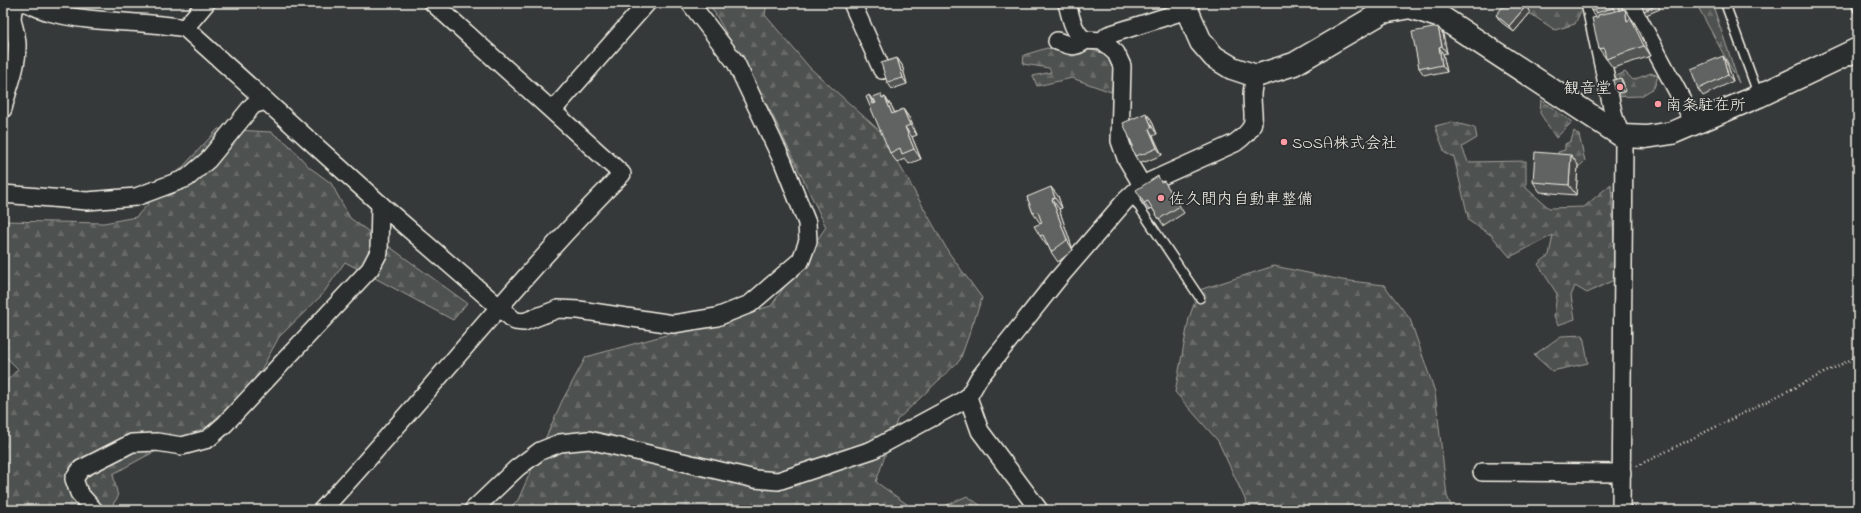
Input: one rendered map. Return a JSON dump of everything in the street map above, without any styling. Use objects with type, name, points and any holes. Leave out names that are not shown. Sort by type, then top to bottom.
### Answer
[{"type":"street","points":[[3,109],[15,68],[17,42],[11,16],[15,4],[21,3]]},
{"type":"street","points":[[26,3],[49,12],[102,20],[158,23],[185,28],[380,204],[515,321],[524,322],[558,309],[579,310],[673,324],[717,317],[750,304],[801,260],[808,241],[807,223],[783,162],[736,63],[690,3]]},
{"type":"street","points":[[185,28],[206,3]]},
{"type":"street","points":[[322,510],[499,308],[596,200],[622,174],[433,3]]},
{"type":"street","points":[[553,110],[647,3]]},
{"type":"street","points":[[852,3],[882,70]]},
{"type":"street","points":[[1067,3],[1075,29],[1080,36],[1094,40],[1116,53],[1122,66],[1120,141],[1137,190]]},
{"type":"street","points":[[1590,3],[1614,117],[1624,143],[1621,510]]},
{"type":"street","points":[[1630,3],[1695,124]]},
{"type":"street","points":[[1057,41],[1069,46],[1077,46],[1186,6],[1201,42],[1214,57],[1232,68],[1256,76],[1294,64],[1381,8],[1410,7],[1439,10],[1622,136],[1646,136],[1672,133],[1759,96],[1858,49]]},
{"type":"street","points":[[474,510],[517,468],[540,451],[560,443],[589,440],[755,479],[778,481],[872,450],[968,397],[979,378],[1057,280],[1114,212],[1137,190],[1236,143],[1248,134],[1254,114],[1252,94],[1256,76]]},
{"type":"street","points":[[3,194],[87,201],[136,197],[187,178],[208,160],[253,105],[266,100]]},
{"type":"street","points":[[94,510],[79,493],[74,479],[81,469],[132,443],[157,442],[182,446],[208,439],[225,424],[370,269],[378,252],[380,204]]},
{"type":"street","points":[[968,397],[980,430],[1039,510]]},
{"type":"street","points":[[1482,472],[1622,474]]},
{"type":"lane","points":[[1725,3],[1759,96]]},
{"type":"lane","points":[[1856,3],[1858,9]]},
{"type":"lane","points":[[1137,190],[1200,298]]},
{"type":"path","points":[[1622,474],[1858,356]]},
{"type":"green space","points":[[709,3],[767,3],[765,15],[810,68],[881,132],[949,253],[982,298],[960,360],[897,420],[876,482],[915,510],[507,510],[518,500],[562,401],[586,357],[771,306],[826,227],[772,114]]},
{"type":"green space","points":[[1514,3],[1584,4],[1575,24],[1555,30]]},
{"type":"green space","points":[[1696,3],[1712,3],[1739,83]]},
{"type":"green space","points":[[1081,47],[1107,54],[1115,74],[1111,92],[1072,78],[1037,86],[1033,76],[1051,72],[1049,68],[1023,64],[1024,55],[1047,48],[1064,52]]},
{"type":"green space","points":[[1625,72],[1633,80],[1651,73],[1658,76],[1654,88],[1641,96],[1612,97],[1610,79]]},
{"type":"green space","points":[[1541,100],[1572,122],[1556,138],[1540,113]]},
{"type":"green space","points":[[1452,122],[1475,128],[1477,138],[1462,147],[1468,162],[1526,161],[1526,188],[1549,208],[1584,207],[1611,184],[1616,279],[1587,293],[1575,286],[1571,296],[1575,319],[1558,325],[1554,316],[1557,294],[1538,264],[1549,255],[1553,235],[1510,257],[1491,235],[1469,221],[1454,157],[1445,153],[1435,126]]},
{"type":"green space","points":[[218,129],[271,132],[288,144],[309,167],[331,183],[350,218],[467,303],[453,320],[345,262],[322,295],[279,337],[255,381],[208,426],[113,474],[118,497],[109,510],[3,510],[3,385],[18,369],[3,354],[3,221],[104,223],[136,217]]},
{"type":"green space","points":[[1574,131],[1579,135],[1585,161],[1573,172],[1559,163],[1558,152],[1565,150],[1565,144],[1571,141]]},
{"type":"green space","points":[[1274,266],[1342,280],[1384,285],[1410,319],[1435,392],[1447,496],[1453,510],[1250,510],[1218,441],[1175,392],[1189,318],[1199,290]]},
{"type":"green space","points":[[1583,335],[1588,363],[1552,371],[1534,355],[1561,336]]},
{"type":"green space","points":[[967,496],[987,510],[936,510]]},
{"type":"building","points":[[1506,3],[1521,3],[1526,6],[1509,26],[1496,15]]},
{"type":"building","points":[[1589,3],[1612,3],[1613,8],[1596,13],[1596,10],[1591,11]]},
{"type":"building","points":[[1640,3],[1657,3],[1658,5],[1644,11]]},
{"type":"building","points":[[1625,9],[1627,21],[1631,19],[1644,46],[1606,59],[1604,48],[1599,49],[1592,18],[1598,17],[1598,15]]},
{"type":"building","points":[[1438,27],[1442,46],[1439,47],[1442,65],[1419,68],[1412,32]]},
{"type":"building","points":[[1723,56],[1728,75],[1698,89],[1691,69]]},
{"type":"building","points":[[897,58],[903,78],[887,82],[881,63]]},
{"type":"building","points":[[1621,78],[1623,87],[1621,89],[1615,89],[1613,80]]},
{"type":"building","points":[[881,94],[882,98],[885,97],[892,114],[903,109],[910,125],[905,127],[914,149],[902,154],[900,148],[890,153],[866,97],[869,95],[873,104],[876,103],[873,97]]},
{"type":"building","points":[[1146,113],[1152,127],[1149,129],[1157,148],[1135,156],[1131,147],[1133,146],[1123,123]]},
{"type":"building","points":[[1535,152],[1571,155],[1569,185],[1533,182]]},
{"type":"building","points":[[1158,176],[1161,182],[1164,181],[1180,206],[1159,219],[1148,201],[1144,203],[1136,190]]},
{"type":"building","points":[[1051,187],[1055,198],[1052,199],[1067,240],[1051,252],[1043,235],[1040,236],[1034,226],[1042,223],[1038,212],[1033,213],[1027,197]]},
{"type":"place","name":"観音堂","points":[[1620,87]]},
{"type":"place","name":"南条駐在所","points":[[1658,104]]},
{"type":"place","name":"SOSA株式会社","points":[[1284,142]]},
{"type":"place","name":"佐久間内自動車整備","points":[[1161,198]]}]
